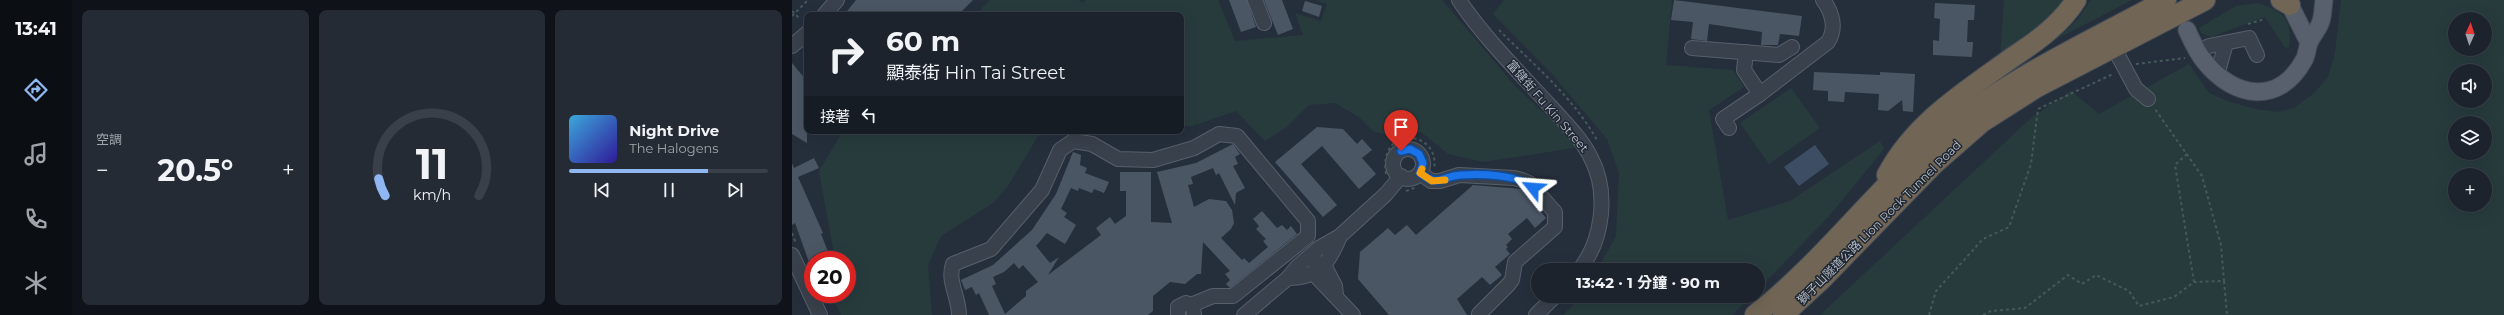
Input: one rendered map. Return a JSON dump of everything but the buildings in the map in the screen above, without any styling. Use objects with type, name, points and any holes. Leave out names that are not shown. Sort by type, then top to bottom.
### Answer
[{"type":"highway","points":[[1874,199],[1902,151],[1929,120],[2051,29],[2076,0]]},
{"type":"highway","name":"獅子山隧道公路 Lion Rock Tunnel Road","points":[[1755,315],[1798,279],[1874,199],[1938,137],[1993,95],[2049,62],[2166,0]]},
{"type":"highway","name":"獅子山隧道公路 Lion Rock Tunnel Road","points":[[1782,315],[1820,281],[1934,164],[1982,122],[2037,87],[2205,0]]},
{"type":"main road","points":[[2187,30],[2192,55],[2217,75],[2243,91],[2270,91],[2291,78],[2304,60],[2309,43],[2321,22],[2324,0]]},
{"type":"main road","points":[[2287,2],[2309,43]]},
{"type":"street","points":[[827,12],[837,0]]},
{"type":"street","points":[[1255,0],[1264,23]]},
{"type":"street","name":"富健街 Fu Kin Street","points":[[1459,0],[1482,30],[1577,137],[1596,168],[1601,194],[1600,217],[1595,241],[1583,263]]},
{"type":"street","points":[[1729,128],[1723,119],[1760,94],[1828,42],[1831,38],[1828,5]]},
{"type":"street","points":[[792,46],[804,35]]},
{"type":"street","points":[[2192,55],[2226,43],[2249,38],[2257,55]]},
{"type":"street","points":[[2217,75],[2226,43]]},
{"type":"street","points":[[1692,48],[1779,55],[1792,47]]},
{"type":"street","points":[[2114,48],[2136,89],[2148,99]]},
{"type":"street","points":[[1746,52],[1744,70],[1760,94]]},
{"type":"street","points":[[959,315],[959,303],[950,272],[953,264],[991,249],[1042,190],[1060,150],[1073,141],[1092,144],[1118,159],[1153,160],[1194,148],[1219,134],[1236,136],[1308,221],[1308,236],[1233,296],[1213,296],[1194,312],[1186,303],[1180,305],[1178,315]]},
{"type":"street","points":[[1406,149],[1419,154],[1423,163],[1420,173],[1413,178],[1401,176],[1394,169],[1394,159],[1406,149]]},
{"type":"street","points":[[1420,173],[1432,181],[1440,181],[1459,175],[1514,178],[1529,183],[1555,212],[1555,227],[1515,262],[1512,280],[1476,315]]},
{"type":"street","points":[[1244,315],[1288,278],[1302,262],[1319,248],[1340,236],[1386,194],[1401,176]]},
{"type":"street","points":[[1288,278],[1303,278],[1319,270],[1333,253],[1340,236]]},
{"type":"street","points":[[792,255],[820,315]]},
{"type":"street","points":[[1302,262],[1314,262],[1319,270],[1336,286],[1336,294],[1353,315]]},
{"type":"street","points":[[1536,315],[1548,303]]},
{"type":"path","points":[[792,16],[808,0]]},
{"type":"path","points":[[792,11],[799,18]]},
{"type":"path","points":[[1929,315],[1936,291],[1983,239],[2009,227],[2031,164],[2038,109],[2137,63],[2192,55]]},
{"type":"path","points":[[2148,99],[2202,176],[2221,245],[2227,315]]},
{"type":"path","points":[[2187,154],[2175,165],[2194,282]]},
{"type":"path","points":[[1983,315],[1991,310],[2025,308],[2068,275],[2082,284],[2096,276],[2129,291],[2139,306],[2174,297],[2194,282],[2224,281]]},
{"type":"green space","points":[[990,0],[1079,0],[1082,3],[1086,0],[1218,0],[1235,41],[1303,35],[1295,13],[1321,21],[1327,4],[1315,0],[1442,0],[1516,87],[1580,147],[1483,162],[1448,154],[1421,132],[1391,136],[1373,131],[1360,118],[1335,103],[1309,105],[1287,127],[1265,141],[1236,111],[1192,126],[1184,126],[1184,12],[978,12]]},
{"type":"green space","points":[[1504,0],[1672,0],[1666,65],[1733,70],[1744,87],[1709,110],[1728,220],[1790,201],[1880,141],[1884,149],[1830,215],[1765,283],[1765,263],[1601,263],[1616,236],[1619,173],[1607,139],[1553,75],[1493,14]]},
{"type":"green space","points":[[2004,0],[2067,0],[2061,10],[2000,59]]},
{"type":"green space","points":[[2091,0],[2132,0],[2057,39],[2078,19]]},
{"type":"green space","points":[[2341,0],[2504,0],[2504,315],[1820,315],[2031,118],[2071,91],[2099,114],[2189,64],[2209,93],[2230,102],[2256,109],[2278,112],[2294,108],[2314,93],[2328,77],[2335,53]]},
{"type":"green space","points":[[2258,3],[2280,13],[2284,18],[2289,30],[2289,47],[2285,48],[2265,17],[2211,37],[2201,33],[2199,28],[2236,6]]},
{"type":"green space","points":[[1791,88],[1820,128],[1769,164],[1740,123]]},
{"type":"green space","points":[[841,134],[1041,134],[1038,136],[1008,186],[993,203],[941,236],[928,265],[932,315],[841,315],[835,303],[856,303],[856,251],[833,251],[819,171]]},
{"type":"green space","points":[[1575,303],[1745,303],[1732,315],[1563,315]]},
{"type":"water","points":[[1815,145],[1829,164],[1799,186],[1784,167]]},
{"type":"slow traffic","points":[[1422,169],[1420,173],[1432,181],[1445,180]]},
{"type":"route","points":[[1401,151],[1410,149],[1419,154],[1423,163],[1420,173],[1432,181],[1440,181],[1459,175],[1514,178],[1529,183],[1533,188]]}]
